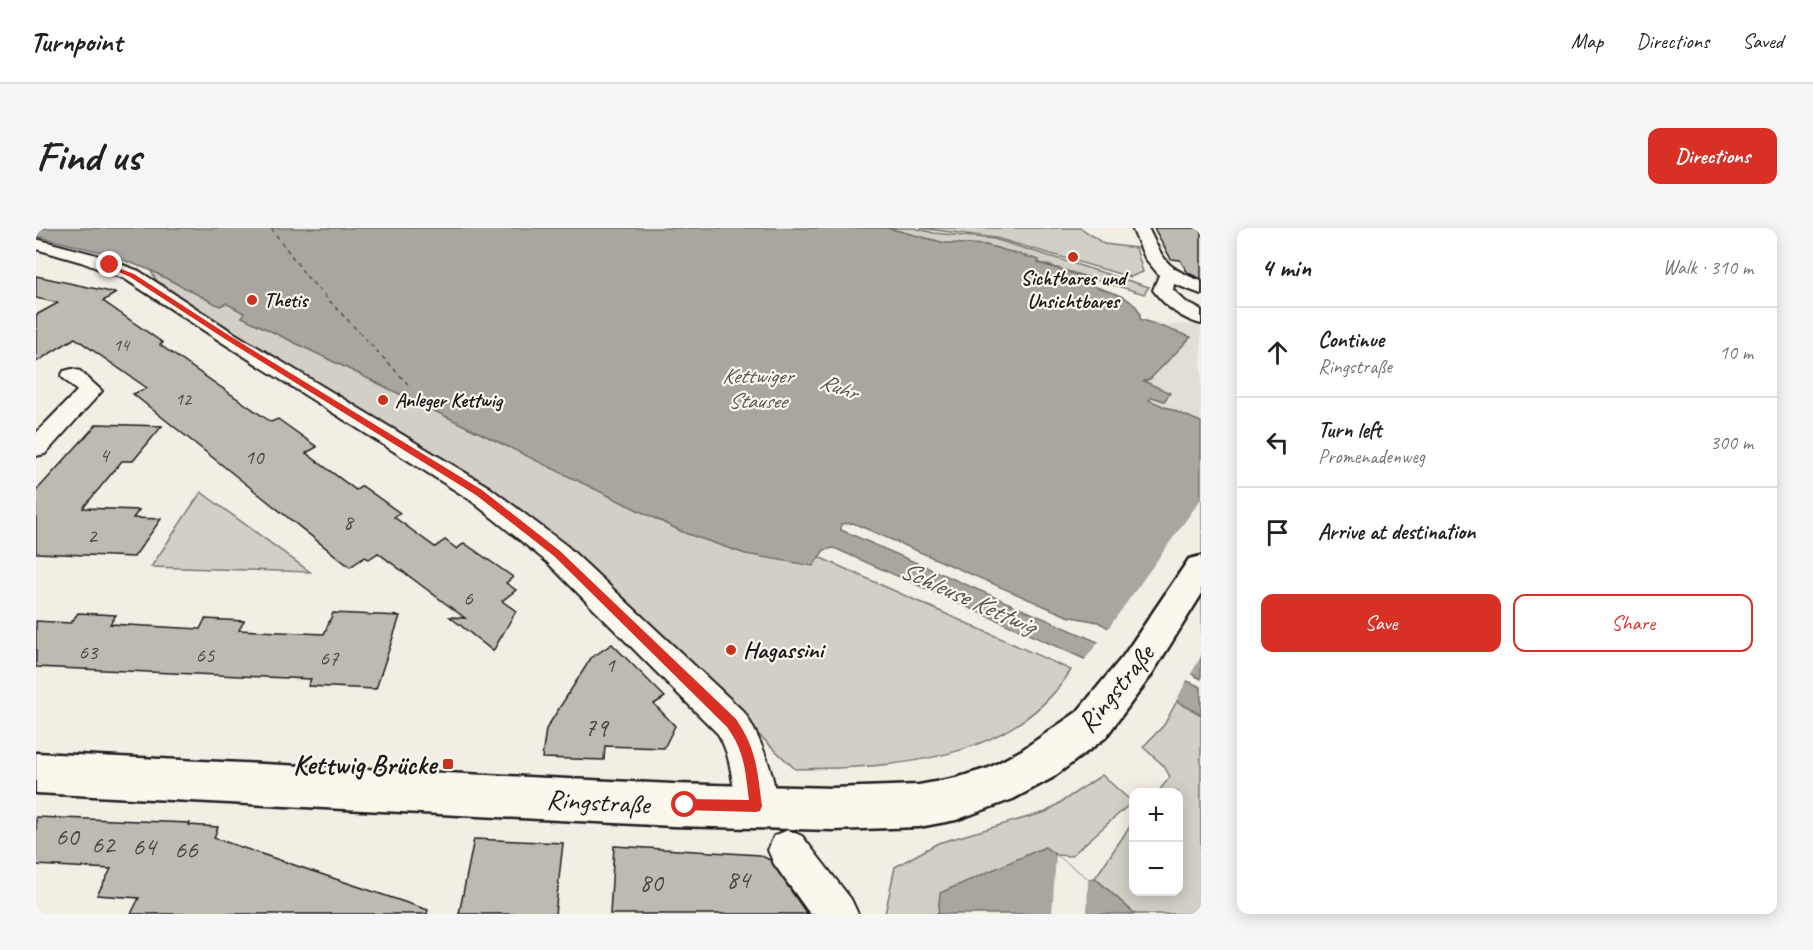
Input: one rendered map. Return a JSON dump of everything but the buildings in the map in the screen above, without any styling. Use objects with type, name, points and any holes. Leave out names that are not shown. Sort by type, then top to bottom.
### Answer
[{"type":"main road","name":"Ringstraße","points":[[36,773],[673,805],[881,809],[919,806],[956,799],[998,785],[1068,744],[1095,721],[1137,666],[1201,568]]},
{"type":"street","points":[[1140,228],[1154,258],[1168,275],[1201,288]]},
{"type":"street","points":[[36,244],[87,258],[132,276],[479,492],[557,554],[731,723],[743,740],[749,755],[756,806]]},
{"type":"street","points":[[1168,275],[1163,290],[1169,298],[1201,318]]},
{"type":"street","points":[[36,448],[90,391],[72,376]]},
{"type":"street","points":[[788,850],[836,914]]},
{"type":"shaded area","points":[[887,228],[914,228],[934,233],[994,239],[1149,287],[1144,294],[986,245],[945,243]]},
{"type":"shaded area","points":[[920,228],[1081,228],[1104,244],[1136,248],[1143,272],[1130,277],[996,238]]},
{"type":"shaded area","points":[[150,270],[220,306],[226,303],[244,313],[242,317],[685,533],[746,554],[819,557],[1071,670],[1047,701],[1017,724],[984,741],[948,754],[871,766],[795,769],[535,523],[163,291]]},
{"type":"shaded area","points":[[1150,322],[1166,325],[1201,324],[1201,422],[1148,400],[1169,393],[1144,380],[1150,379],[1190,337]]},
{"type":"shaded area","points":[[201,492],[310,572],[151,567]]},
{"type":"shaded area","points":[[1177,701],[1201,715],[1201,914],[1135,914],[1095,878],[1129,828],[1129,896],[1183,896],[1183,788],[1161,788],[1170,777],[1164,766],[1143,747],[1164,725]]},
{"type":"shaded area","points":[[1102,775],[1129,799],[1129,805],[1071,856],[1056,855],[1045,847],[941,893],[938,914],[885,914],[895,867],[938,843],[1046,812]]},
{"type":"water","name":"Kettwiger Stausee","points":[[36,228],[887,228],[945,243],[986,245],[1039,260],[1038,263],[1094,280],[1090,285],[1122,296],[1136,306],[1140,319],[1191,337],[1150,379],[1144,381],[1170,393],[1164,401],[1152,397],[1149,400],[1201,422],[1201,679],[1098,622],[1067,616],[853,523],[841,524],[841,530],[1201,687],[1201,715],[1177,701],[834,548],[824,550],[813,566],[746,554],[685,533],[242,317],[244,313],[226,303],[220,306],[150,270],[101,252],[36,236]]},
{"type":"water","points":[[1045,847],[1088,879],[1095,878],[1135,914],[938,914],[940,893]]},
{"type":"pier","points":[[1201,499],[1201,656],[1190,676],[1107,630]]},
{"type":"pier","points":[[1100,640],[1188,678],[1175,703],[1083,662]]},
{"type":"pier","points":[[1056,855],[1088,879],[1087,914],[1052,914]]},
{"type":"ferry route","points":[[271,228],[307,277],[408,384]]},
{"type":"place","name":"Sichtbares und Unsichtbares","points":[[1073,257]]},
{"type":"place","name":"Thetis","points":[[252,300]]},
{"type":"place","name":"Anleger Kettwig","points":[[383,400]]},
{"type":"place","name":"Hagassini","points":[[731,650]]},
{"type":"place","name":"Kettwig Brücke","points":[[448,764]]},
{"type":"route","points":[[110,265],[155,290],[479,492],[557,554],[731,723],[743,740],[749,755],[756,806],[685,805]]},
{"type":"water label","name":"Ruhr","points":[[839,386]]},
{"type":"water label","name":"Schleuse Kettwig","points":[[968,597]]}]
